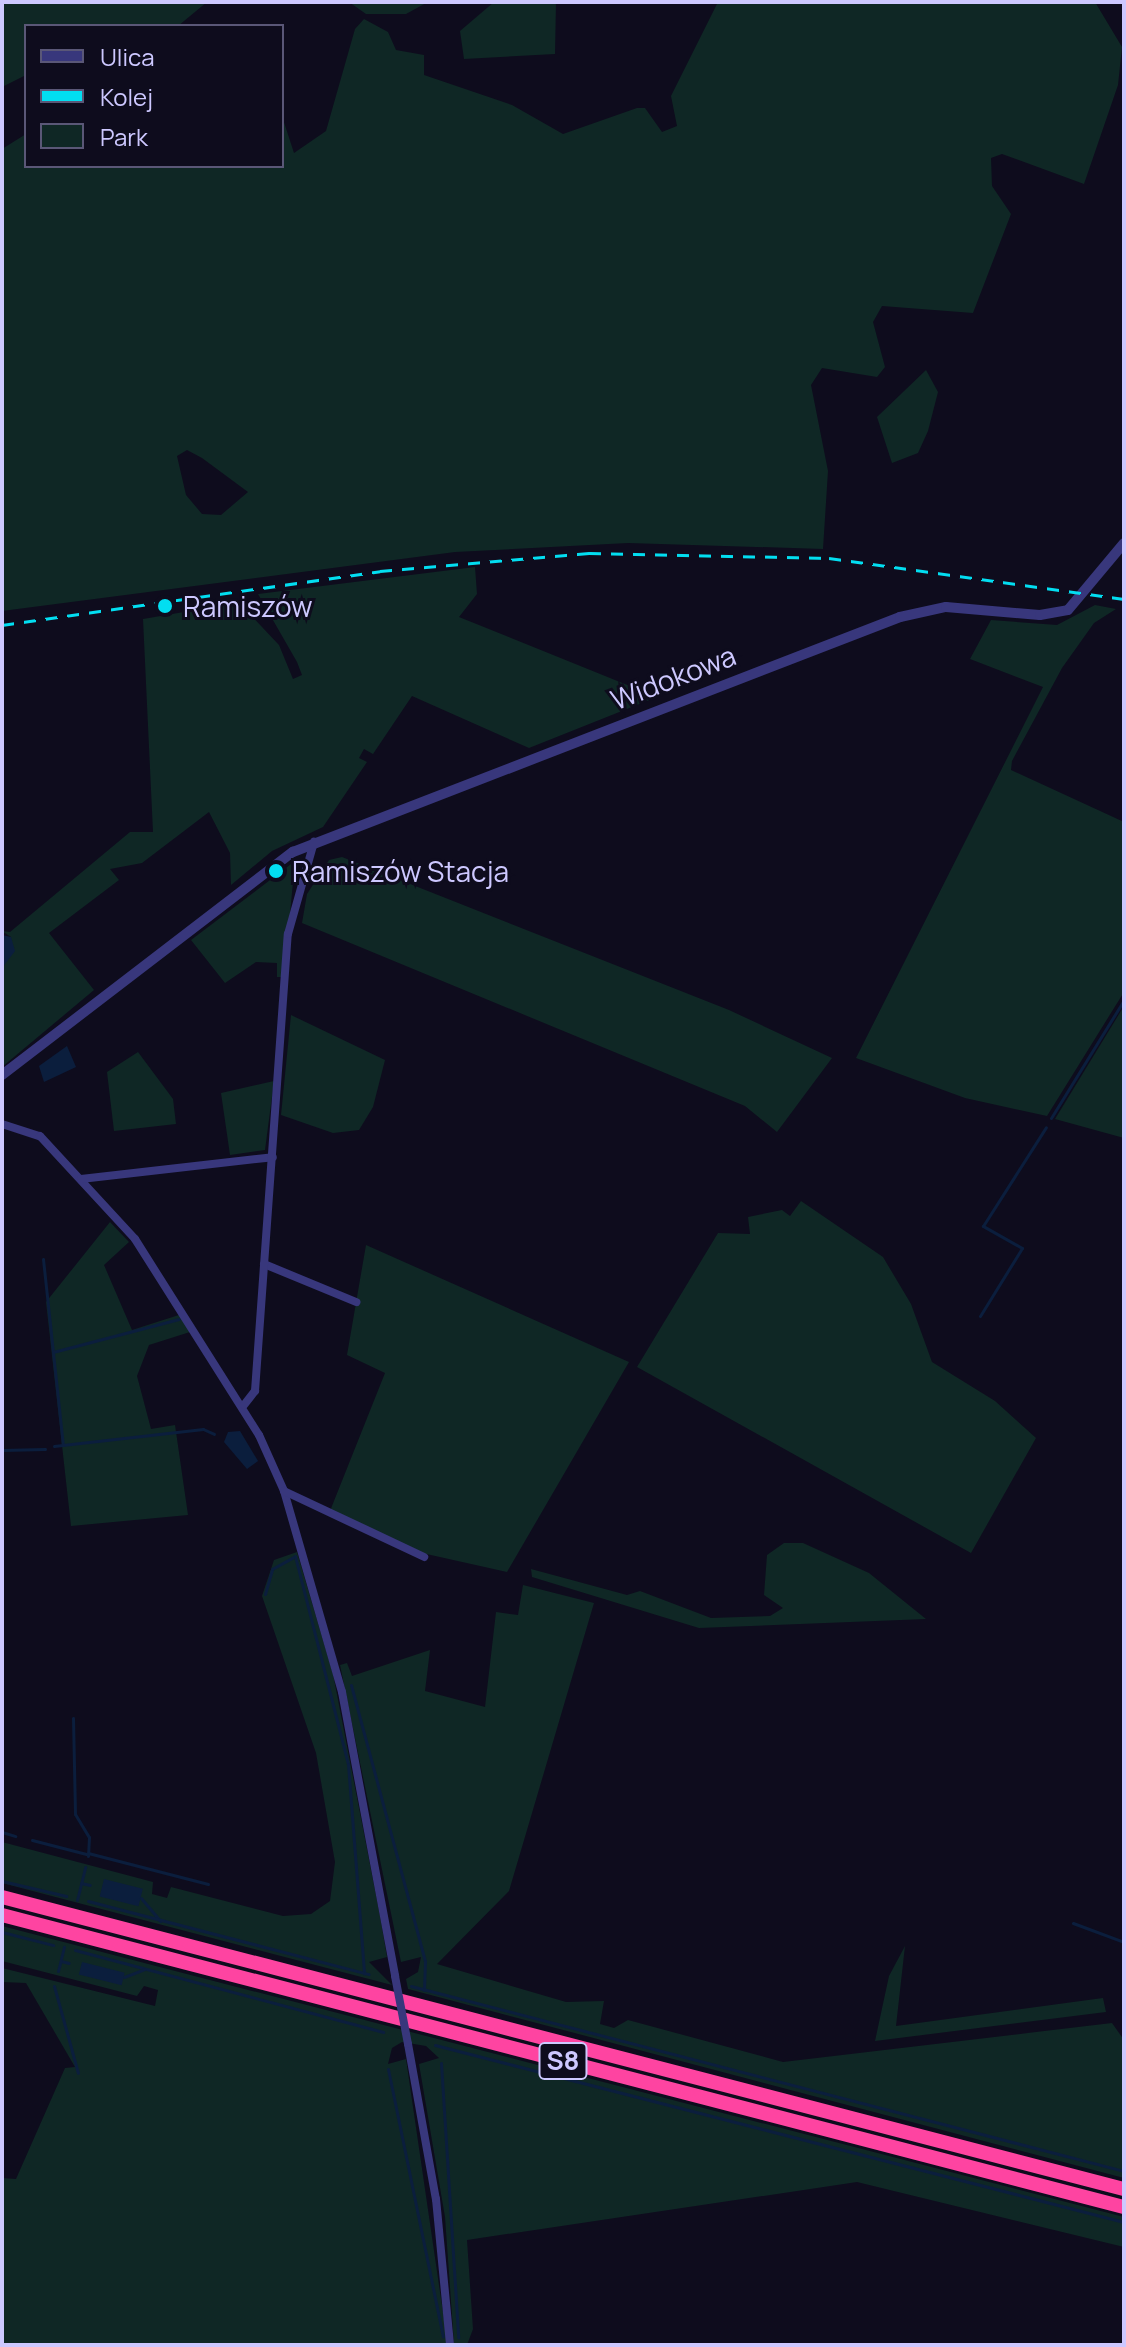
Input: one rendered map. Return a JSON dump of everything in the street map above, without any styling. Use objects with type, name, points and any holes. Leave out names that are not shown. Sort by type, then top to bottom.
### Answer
[{"type":"highway","name":"S8","points":[[2,1897],[1124,2189]]},
{"type":"highway","name":"S8","points":[[2,1915],[1124,2207]]},
{"type":"street","name":"Widokowa","points":[[2,1075],[265,871],[314,842],[900,617],[958,606],[1032,614],[1079,603],[1124,543]]},
{"type":"street","points":[[244,1405],[255,1391],[288,934],[314,842]]},
{"type":"street","points":[[2,1124],[29,1129],[81,1179],[135,1239],[244,1405],[284,1491],[342,1692],[436,2199],[450,2345]]},
{"type":"street","points":[[81,1179],[273,1157]]},
{"type":"street","points":[[264,1264],[356,1302]]},
{"type":"street","points":[[284,1491],[424,1557]]},
{"type":"green space","points":[[2,2],[207,2],[180,24],[24,24],[24,76],[2,87]]},
{"type":"green space","points":[[349,2],[428,2],[406,14],[366,14]]},
{"type":"green space","points":[[494,2],[556,2],[555,54],[464,59],[460,31]]},
{"type":"green space","points":[[718,2],[1095,2],[1122,47],[1118,85],[1084,184],[1002,154],[991,158],[992,186],[1011,214],[973,313],[882,306],[873,322],[885,367],[877,377],[822,368],[811,385],[828,471],[823,549],[628,543],[455,552],[2,611],[2,149],[24,135],[24,168],[284,168],[284,122],[294,153],[326,131],[355,29],[364,19],[388,32],[396,50],[424,55],[424,75],[512,105],[563,134],[637,108],[645,108],[662,132],[677,126],[671,96]],"holes":[[[187,450],[248,492],[221,515],[202,514],[186,495],[177,456]]]},
{"type":"green space","points":[[926,370],[938,392],[928,431],[918,453],[892,463],[877,417]]},
{"type":"green space","points":[[475,567],[477,594],[459,617],[657,697],[529,748],[412,696],[373,754],[364,749],[359,758],[367,762],[323,827],[272,851],[231,885],[230,853],[209,812],[142,863],[110,869],[119,880],[49,933],[94,990],[2,1067],[2,968],[11,937],[2,931],[10,932],[130,832],[153,832],[143,619],[225,605],[245,609],[279,645],[293,679],[302,675],[297,662],[258,594]]},
{"type":"green space","points":[[1095,605],[1116,609],[1094,623],[1062,668],[1012,761],[1011,770],[1124,822],[1124,992],[1047,1116],[965,1098],[856,1058],[1043,687],[970,659],[991,620],[1057,625]]},
{"type":"green space","points":[[342,857],[729,1010],[832,1058],[777,1132],[745,1106],[302,923],[307,894],[329,860]]},
{"type":"green space","points":[[295,861],[284,977],[277,977],[277,963],[256,962],[225,983],[191,940]]},
{"type":"green space","points":[[1124,1006],[1124,1138],[1055,1119]]},
{"type":"green space","points":[[291,1015],[385,1060],[373,1107],[359,1130],[333,1133],[281,1115]]},
{"type":"green space","points":[[138,1052],[173,1099],[176,1124],[114,1131],[107,1072]]},
{"type":"green space","points":[[274,1081],[265,1150],[230,1155],[221,1093]]},
{"type":"green space","points":[[801,1201],[883,1257],[911,1304],[932,1362],[995,1401],[1036,1438],[971,1553],[637,1367],[718,1233],[750,1234],[748,1217],[782,1210],[790,1216]]},
{"type":"green space","points":[[110,1222],[129,1242],[104,1265],[132,1330],[182,1314],[190,1332],[149,1345],[137,1376],[151,1429],[175,1425],[188,1515],[71,1526],[46,1302]]},
{"type":"green space","points":[[366,1245],[629,1362],[507,1572],[413,1551],[330,1511],[385,1373],[347,1355]]},
{"type":"green space","points":[[784,1543],[803,1543],[869,1573],[926,1619],[699,1628],[532,1577],[531,1569],[627,1595],[640,1591],[711,1618],[770,1616],[783,1608],[764,1595],[767,1555]]},
{"type":"green space","points":[[297,1552],[333,1674],[380,1916],[387,1957],[369,1962],[392,1985],[2,1883],[2,1842],[153,1882],[152,1894],[167,1898],[171,1887],[283,1916],[311,1914],[330,1901],[335,1862],[316,1753],[262,1596],[274,1560]]},
{"type":"green space","points":[[523,1585],[594,1603],[509,1891],[437,1964],[566,2002],[604,2001],[600,2024],[614,2028],[628,2020],[783,2062],[1112,2023],[1124,2040],[1124,2178],[408,1989],[406,1979],[418,1972],[421,1957],[401,1962],[340,1665],[347,1663],[352,1676],[430,1650],[425,1691],[485,1707],[496,1612],[518,1615]]},
{"type":"green space","points":[[2,1926],[1124,2217],[1124,2247],[857,2182],[467,2240],[473,2329],[467,2345],[2,2345],[2,2178],[16,2179],[65,2068],[75,2067],[26,1983],[2,1982],[2,1968],[155,2006],[158,1990],[144,1986],[137,1996],[2,1961]],"holes":[[[402,2042],[426,2046],[439,2058],[419,2064],[445,2217],[454,2343],[447,2340],[406,2059],[388,2064],[392,2048]]]},
{"type":"green space","points":[[905,1946],[896,2026],[1103,1998],[1106,2012],[875,2041],[889,1976]]},
{"type":"water","points":[[2,935],[11,937],[15,951],[2,968]]},
{"type":"water","points":[[67,1046],[76,1067],[44,1082],[39,1066]]},
{"type":"water","points":[[240,1431],[258,1461],[247,1469],[224,1442],[228,1432]]},
{"type":"water","points":[[104,1879],[143,1889],[138,1906],[100,1896]]},
{"type":"water","points":[[82,1962],[125,1973],[122,1985],[79,1975]]},
{"type":"waterway","points":[[1051,1118],[1124,1000]]},
{"type":"waterway","points":[[980,1316],[1022,1248],[983,1226],[1046,1127]]},
{"type":"waterway","points":[[43,1259],[63,1445]]},
{"type":"waterway","points":[[53,1352],[179,1319]]},
{"type":"waterway","points":[[54,1446],[203,1429],[214,1434]]},
{"type":"waterway","points":[[2,1450],[45,1449]]},
{"type":"waterway","points":[[265,1594],[272,1569],[295,1556],[348,1764],[364,1973]]},
{"type":"waterway","points":[[351,1685],[425,1961],[424,1990]]},
{"type":"waterway","points":[[73,1718],[75,1814],[89,1837],[88,1856]]},
{"type":"waterway","points":[[2,1832],[15,1836]]},
{"type":"waterway","points":[[32,1840],[86,1854]]},
{"type":"waterway","points":[[88,1853],[208,1884]]},
{"type":"waterway","points":[[77,1900],[85,1867]]},
{"type":"waterway","points":[[2,1881],[66,1896]]},
{"type":"waterway","points":[[81,1883],[90,1885]]},
{"type":"waterway","points":[[141,1898],[160,1921]]},
{"type":"waterway","points":[[88,1901],[369,1974]]},
{"type":"waterway","points":[[1073,1923],[1124,1942]]},
{"type":"waterway","points":[[2,1932],[53,1945]]},
{"type":"waterway","points":[[58,1971],[64,1947]]},
{"type":"waterway","points":[[75,1950],[383,2032]]},
{"type":"waterway","points":[[61,1961],[69,1963]]},
{"type":"waterway","points":[[124,1977],[145,1969]]},
{"type":"waterway","points":[[54,1986],[78,2073]]},
{"type":"waterway","points":[[411,1986],[1124,2171]]},
{"type":"waterway","points":[[435,2045],[1124,2222]]},
{"type":"waterway","points":[[441,2063],[458,2337]]},
{"type":"waterway","points":[[388,2069],[443,2336]]},
{"type":"railway","points":[[2,625],[380,571],[589,553],[829,558],[1124,599]]},
{"type":"place","name":"Ramiszów","points":[[165,606]]},
{"type":"place","name":"Ramiszów Stacja","points":[[276,871]]}]
